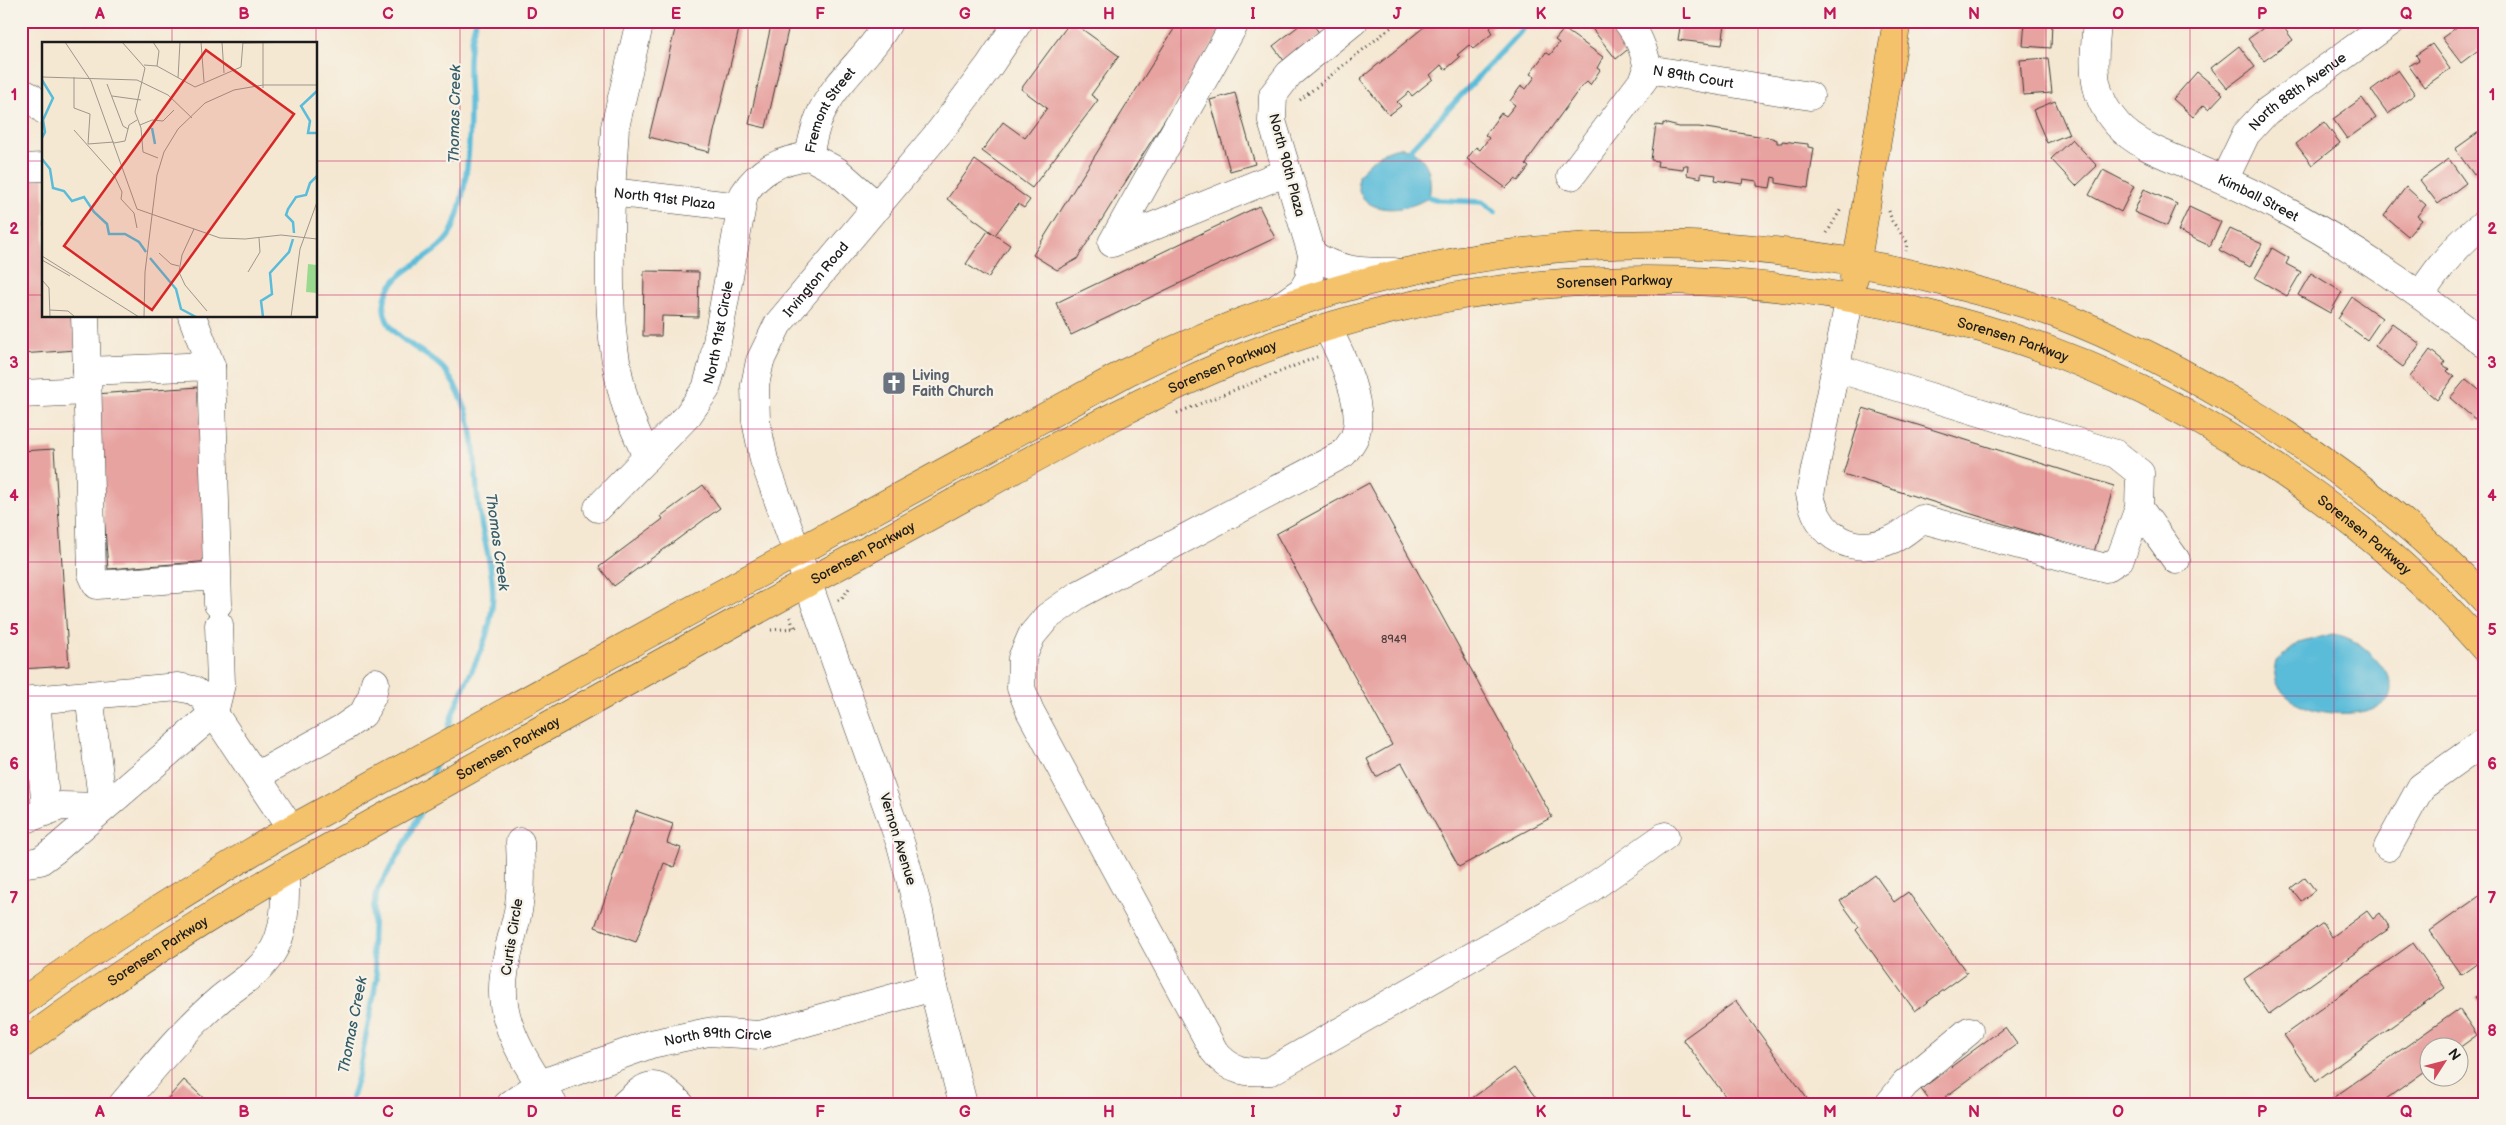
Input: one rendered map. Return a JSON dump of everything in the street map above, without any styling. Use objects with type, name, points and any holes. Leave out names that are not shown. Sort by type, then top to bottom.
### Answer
[{"type":"main road","points":[[1850,297],[1897,21]]},
{"type":"main road","points":[[21,1003],[114,936],[180,894],[291,829],[381,778],[511,709],[1126,372],[1205,334],[1279,307],[1397,272],[1494,255],[1621,244],[1672,243],[1730,246],[1856,262],[1912,274],[2053,313],[2100,332],[2166,363],[2258,417],[2343,473],[2438,552],[2485,600]]},
{"type":"main road","name":"Sorensen Parkway","points":[[21,1045],[118,975],[285,872],[498,756],[809,582],[1130,408],[1254,352],[1327,328],[1454,296],[1599,280],[1632,279],[1716,282],[1786,288],[1850,297],[1945,318],[2049,350],[2103,372],[2202,422],[2296,483],[2371,539],[2433,594],[2485,649]]},
{"type":"street","name":"North 91st Plaza","points":[[640,21],[615,127],[612,192],[740,207]]},
{"type":"street","name":"Fremont Street","points":[[878,206],[837,171],[809,156],[815,128],[822,111],[844,79],[876,42],[889,21]]},
{"type":"street","name":"Irvington Road","points":[[809,582],[771,481],[760,440],[755,398],[760,361],[783,317],[878,206],[969,93],[1018,21]]},
{"type":"street","name":"North 90th Plaza","points":[[1312,254],[1272,121],[1273,95],[1289,74],[1354,21]]},
{"type":"street","points":[[1627,21],[1639,37],[1648,70]]},
{"type":"street","name":"Kimball Street","points":[[2097,21],[2094,66],[2096,89],[2104,107],[2114,120],[2134,139],[2297,216],[2379,265],[2421,294],[2485,344]]},
{"type":"street","name":"North 88th Avenue","points":[[2224,180],[2246,134],[2266,112],[2392,21]]},
{"type":"street","points":[[1234,25],[1112,243],[1287,172]]},
{"type":"street","name":"N 89th Court","points":[[1571,176],[1644,80],[1648,70],[1810,96]]},
{"type":"street","points":[[21,92],[42,108]]},
{"type":"street","name":"North 91st Circle","points":[[598,508],[688,415],[706,389],[713,364],[740,207],[750,184],[768,169],[790,159],[809,156]]},
{"type":"street","points":[[21,168],[42,167]]},
{"type":"street","points":[[612,192],[610,304],[616,362],[626,405],[646,458]]},
{"type":"street","points":[[2421,294],[2452,252],[2485,223]]},
{"type":"street","points":[[1279,307],[1302,291],[1309,279],[1312,254],[1321,260],[1347,270],[1397,272]]},
{"type":"street","points":[[1836,368],[2116,454],[2140,473],[2139,508],[2120,559],[2106,568],[1922,519],[1894,539],[1870,546],[1847,545],[1827,531],[1813,511],[1810,494],[1850,297]]},
{"type":"street","points":[[85,318],[92,574],[97,585],[216,576]]},
{"type":"street","points":[[21,864],[40,861],[79,830],[103,807],[214,713],[221,684],[216,576],[211,366],[193,318]]},
{"type":"street","points":[[1327,328],[1339,348],[1354,389],[1357,422],[1354,437],[1344,454],[1078,595],[1047,617],[1032,635],[1022,658],[1021,688],[1030,711],[1214,1051],[1221,1061],[1247,1072],[1271,1071],[1587,891],[1665,836]]},
{"type":"street","points":[[21,394],[87,381],[211,366]]},
{"type":"street","points":[[2139,508],[2176,560]]},
{"type":"street","name":"Vernon Avenue","points":[[809,582],[901,845],[919,912],[933,988],[963,1104]]},
{"type":"street","points":[[256,776],[343,728],[362,714],[372,696],[375,682]]},
{"type":"street","points":[[46,810],[28,700],[178,687],[193,690],[204,697],[291,829]]},
{"type":"street","points":[[89,695],[103,807]]},
{"type":"street","points":[[2388,847],[2421,787],[2485,741]]},
{"type":"street","points":[[21,821],[46,810],[61,806],[103,807]]},
{"type":"street","points":[[21,850],[79,830]]},
{"type":"street","name":"Curtis Circle","points":[[520,842],[522,871],[518,909],[505,964],[504,1004],[514,1038],[547,1094]]},
{"type":"street","points":[[123,1104],[161,1058],[220,999],[256,974],[272,953],[284,916],[285,872]]},
{"type":"street","name":"North 89th Circle","points":[[511,1104],[547,1094],[651,1044],[708,1032],[760,1035],[933,988]]},
{"type":"street","points":[[1889,1104],[1905,1084],[1969,1031]]},
{"type":"street","points":[[625,1104],[640,1090],[651,1085],[663,1088],[680,1104]]},
{"type":"path","points":[[1295,106],[1399,21]]},
{"type":"path","points":[[1176,414],[1314,359]]},
{"type":"path","points":[[843,597],[855,581]]},
{"type":"water","points":[[1400,147],[1416,153],[1426,164],[1430,180],[1429,197],[1419,203],[1395,209],[1372,205],[1364,199],[1359,189],[1358,176],[1376,157],[1393,148]]},
{"type":"water","points":[[2332,634],[2346,637],[2369,652],[2389,677],[2392,686],[2391,694],[2382,704],[2366,711],[2345,713],[2323,712],[2303,706],[2286,695],[2276,680],[2276,661],[2299,643]]},
{"type":"building","points":[[677,21],[741,21],[709,152],[649,137]]},
{"type":"building","points":[[772,21],[790,21],[766,128],[749,124]]},
{"type":"building","points":[[1071,21],[1119,56],[1091,95],[1098,100],[1032,188],[982,151],[1003,122],[1025,138],[1047,108],[1021,89]]},
{"type":"building","points":[[1179,21],[1227,21],[1077,259],[1057,270],[1033,255]]},
{"type":"building","points":[[1305,21],[1310,21],[1321,35],[1285,62],[1273,46]]},
{"type":"building","points":[[1428,21],[1498,21],[1490,28],[1493,33],[1473,49],[1469,45],[1457,55],[1460,57],[1445,70],[1441,65],[1430,75],[1433,79],[1412,96],[1409,92],[1397,102],[1401,106],[1389,115],[1360,79],[1424,27],[1422,26]]},
{"type":"building","points":[[1586,21],[1612,21],[1632,46],[1616,59]]},
{"type":"building","points":[[1681,21],[1725,24],[1722,45],[1678,40]]},
{"type":"building","points":[[2025,21],[2052,21],[2051,48],[2023,46]]},
{"type":"building","points":[[2273,21],[2279,21],[2293,40],[2264,61],[2248,39]]},
{"type":"building","points":[[2292,21],[2306,21],[2297,28]]},
{"type":"building","points":[[2465,21],[2472,21],[2485,38],[2485,45],[2461,63],[2442,38]]},
{"type":"building","points":[[1564,29],[1603,57],[1597,68],[1600,70],[1590,85],[1587,82],[1580,88],[1530,157],[1526,165],[1529,167],[1518,181],[1515,179],[1506,188],[1467,159],[1476,147],[1480,150],[1489,138],[1485,135],[1501,113],[1506,116],[1515,105],[1510,101],[1521,86],[1526,89],[1535,77],[1530,74],[1546,52],[1550,55],[1559,43],[1555,40]]},
{"type":"building","points":[[2432,44],[2450,69],[2424,87],[2409,66],[2419,60],[2416,55]]},
{"type":"building","points":[[2239,46],[2255,67],[2227,88],[2211,68]]},
{"type":"building","points":[[2048,58],[2052,93],[2023,95],[2020,60]]},
{"type":"building","points":[[2398,70],[2415,94],[2388,114],[2371,90]]},
{"type":"building","points":[[2197,72],[2223,94],[2209,109],[2204,105],[2193,117],[2173,99]]},
{"type":"building","points":[[1235,93],[1255,164],[1230,171],[1210,100]]},
{"type":"building","points":[[2362,98],[2376,118],[2347,139],[2333,119]]},
{"type":"building","points":[[2055,101],[2069,134],[2047,143],[2033,110]]},
{"type":"building","points":[[2324,122],[2340,143],[2312,165],[2296,144]]},
{"type":"building","points":[[1663,123],[1679,127],[1699,127],[1772,138],[1777,140],[1777,143],[1782,143],[1782,141],[1808,144],[1808,147],[1814,148],[1808,188],[1776,183],[1776,178],[1772,177],[1770,188],[1757,186],[1757,181],[1743,179],[1742,184],[1715,180],[1716,175],[1701,173],[1701,178],[1687,175],[1688,165],[1684,165],[1683,169],[1657,166],[1658,161],[1651,160],[1656,125],[1663,126]]},
{"type":"building","points":[[2483,129],[2485,167],[2474,175],[2455,149]]},
{"type":"building","points":[[2072,139],[2097,166],[2076,186],[2051,159]]},
{"type":"building","points":[[2449,159],[2466,183],[2438,204],[2420,180]]},
{"type":"building","points":[[975,160],[1030,200],[1024,208],[1018,204],[995,235],[1010,245],[988,278],[966,264],[988,231],[994,234],[947,199]]},
{"type":"building","points":[[2103,170],[2134,186],[2121,212],[2089,195]]},
{"type":"building","points":[[42,178],[42,318],[73,318],[76,350],[21,354],[21,179]]},
{"type":"building","points":[[2406,187],[2426,205],[2417,216],[2422,220],[2408,236],[2384,216]]},
{"type":"building","points":[[2144,189],[2177,204],[2167,226],[2134,212]]},
{"type":"building","points":[[1259,206],[1275,238],[1071,335],[1056,303]]},
{"type":"building","points":[[2189,207],[2221,222],[2210,246],[2178,231]]},
{"type":"building","points":[[2230,229],[2262,244],[2250,267],[2219,250]]},
{"type":"building","points":[[2272,248],[2289,258],[2286,264],[2301,272],[2287,296],[2255,278]]},
{"type":"building","points":[[644,271],[699,272],[698,317],[662,316],[661,336],[643,336]]},
{"type":"building","points":[[2311,273],[2342,292],[2330,313],[2298,295]]},
{"type":"building","points":[[2352,297],[2382,318],[2367,340],[2338,319]]},
{"type":"building","points":[[2392,323],[2420,344],[2403,367],[2375,346]]},
{"type":"building","points":[[2430,350],[2445,362],[2443,365],[2449,369],[2447,371],[2454,377],[2437,400],[2410,377]]},
{"type":"building","points":[[2466,379],[2485,395],[2485,412],[2477,421],[2450,398]]},
{"type":"building","points":[[199,387],[212,561],[108,569],[95,394]]},
{"type":"building","points":[[1863,408],[2114,486],[2094,552],[1843,474]]},
{"type":"building","points":[[54,449],[69,666],[21,669],[21,451]]},
{"type":"building","points":[[1369,483],[1552,817],[1459,867],[1402,763],[1376,777],[1367,759],[1392,745],[1276,534]]},
{"type":"building","points":[[703,485],[720,508],[614,586],[599,567],[663,519],[661,516]]},
{"type":"building","points":[[636,811],[673,824],[667,843],[681,848],[674,867],[664,863],[636,942],[595,927]]},
{"type":"building","points":[[1875,875],[1894,902],[1908,892],[1967,973],[1915,1011],[1856,930],[1859,927],[1840,901]]},
{"type":"building","points":[[2305,877],[2315,890],[2301,901],[2291,888]]},
{"type":"building","points":[[2485,892],[2485,958],[2461,975],[2430,931]]},
{"type":"building","points":[[2367,911],[2373,919],[2380,913],[2390,928],[2269,1014],[2244,979],[2323,923],[2332,937]]},
{"type":"building","points":[[2413,943],[2445,988],[2316,1081],[2284,1035]]},
{"type":"building","points":[[2485,990],[2485,1011],[2475,997]]},
{"type":"building","points":[[1736,1001],[1811,1104],[1731,1104],[1683,1039]]},
{"type":"building","points":[[2459,1009],[2477,1035],[2468,1042],[2468,1038],[2418,1038],[2418,1076],[2379,1104],[2333,1104],[2330,1100]]},
{"type":"building","points":[[2005,1027],[2017,1044],[1936,1104],[1932,1104],[1921,1089]]},
{"type":"building","points":[[1514,1068],[1536,1098],[1528,1104],[1464,1104]]},
{"type":"building","points":[[184,1080],[210,1104],[163,1104]]},
{"type":"waterway","name":"Thomas Creek","points":[[447,733],[454,710],[483,645],[492,607],[491,570],[479,509],[473,439],[465,407],[458,390],[447,373],[440,365],[409,344],[391,328],[386,318],[384,306],[387,293],[394,282],[403,273],[437,249],[453,228],[458,213],[465,182],[469,150],[469,53],[476,21]]},
{"type":"waterway","points":[[1411,149],[1524,28]]},
{"type":"waterway","points":[[1429,197],[1439,200],[1482,202],[1495,212]]},
{"type":"waterway","name":"Thomas Creek","points":[[431,780],[437,761]]},
{"type":"waterway","name":"Thomas Creek","points":[[350,1104],[358,1077],[377,978],[372,951],[374,905],[378,889],[408,838],[423,806]]},
{"type":"place","name":"Living Faith Church","points":[[894,383]]}]
